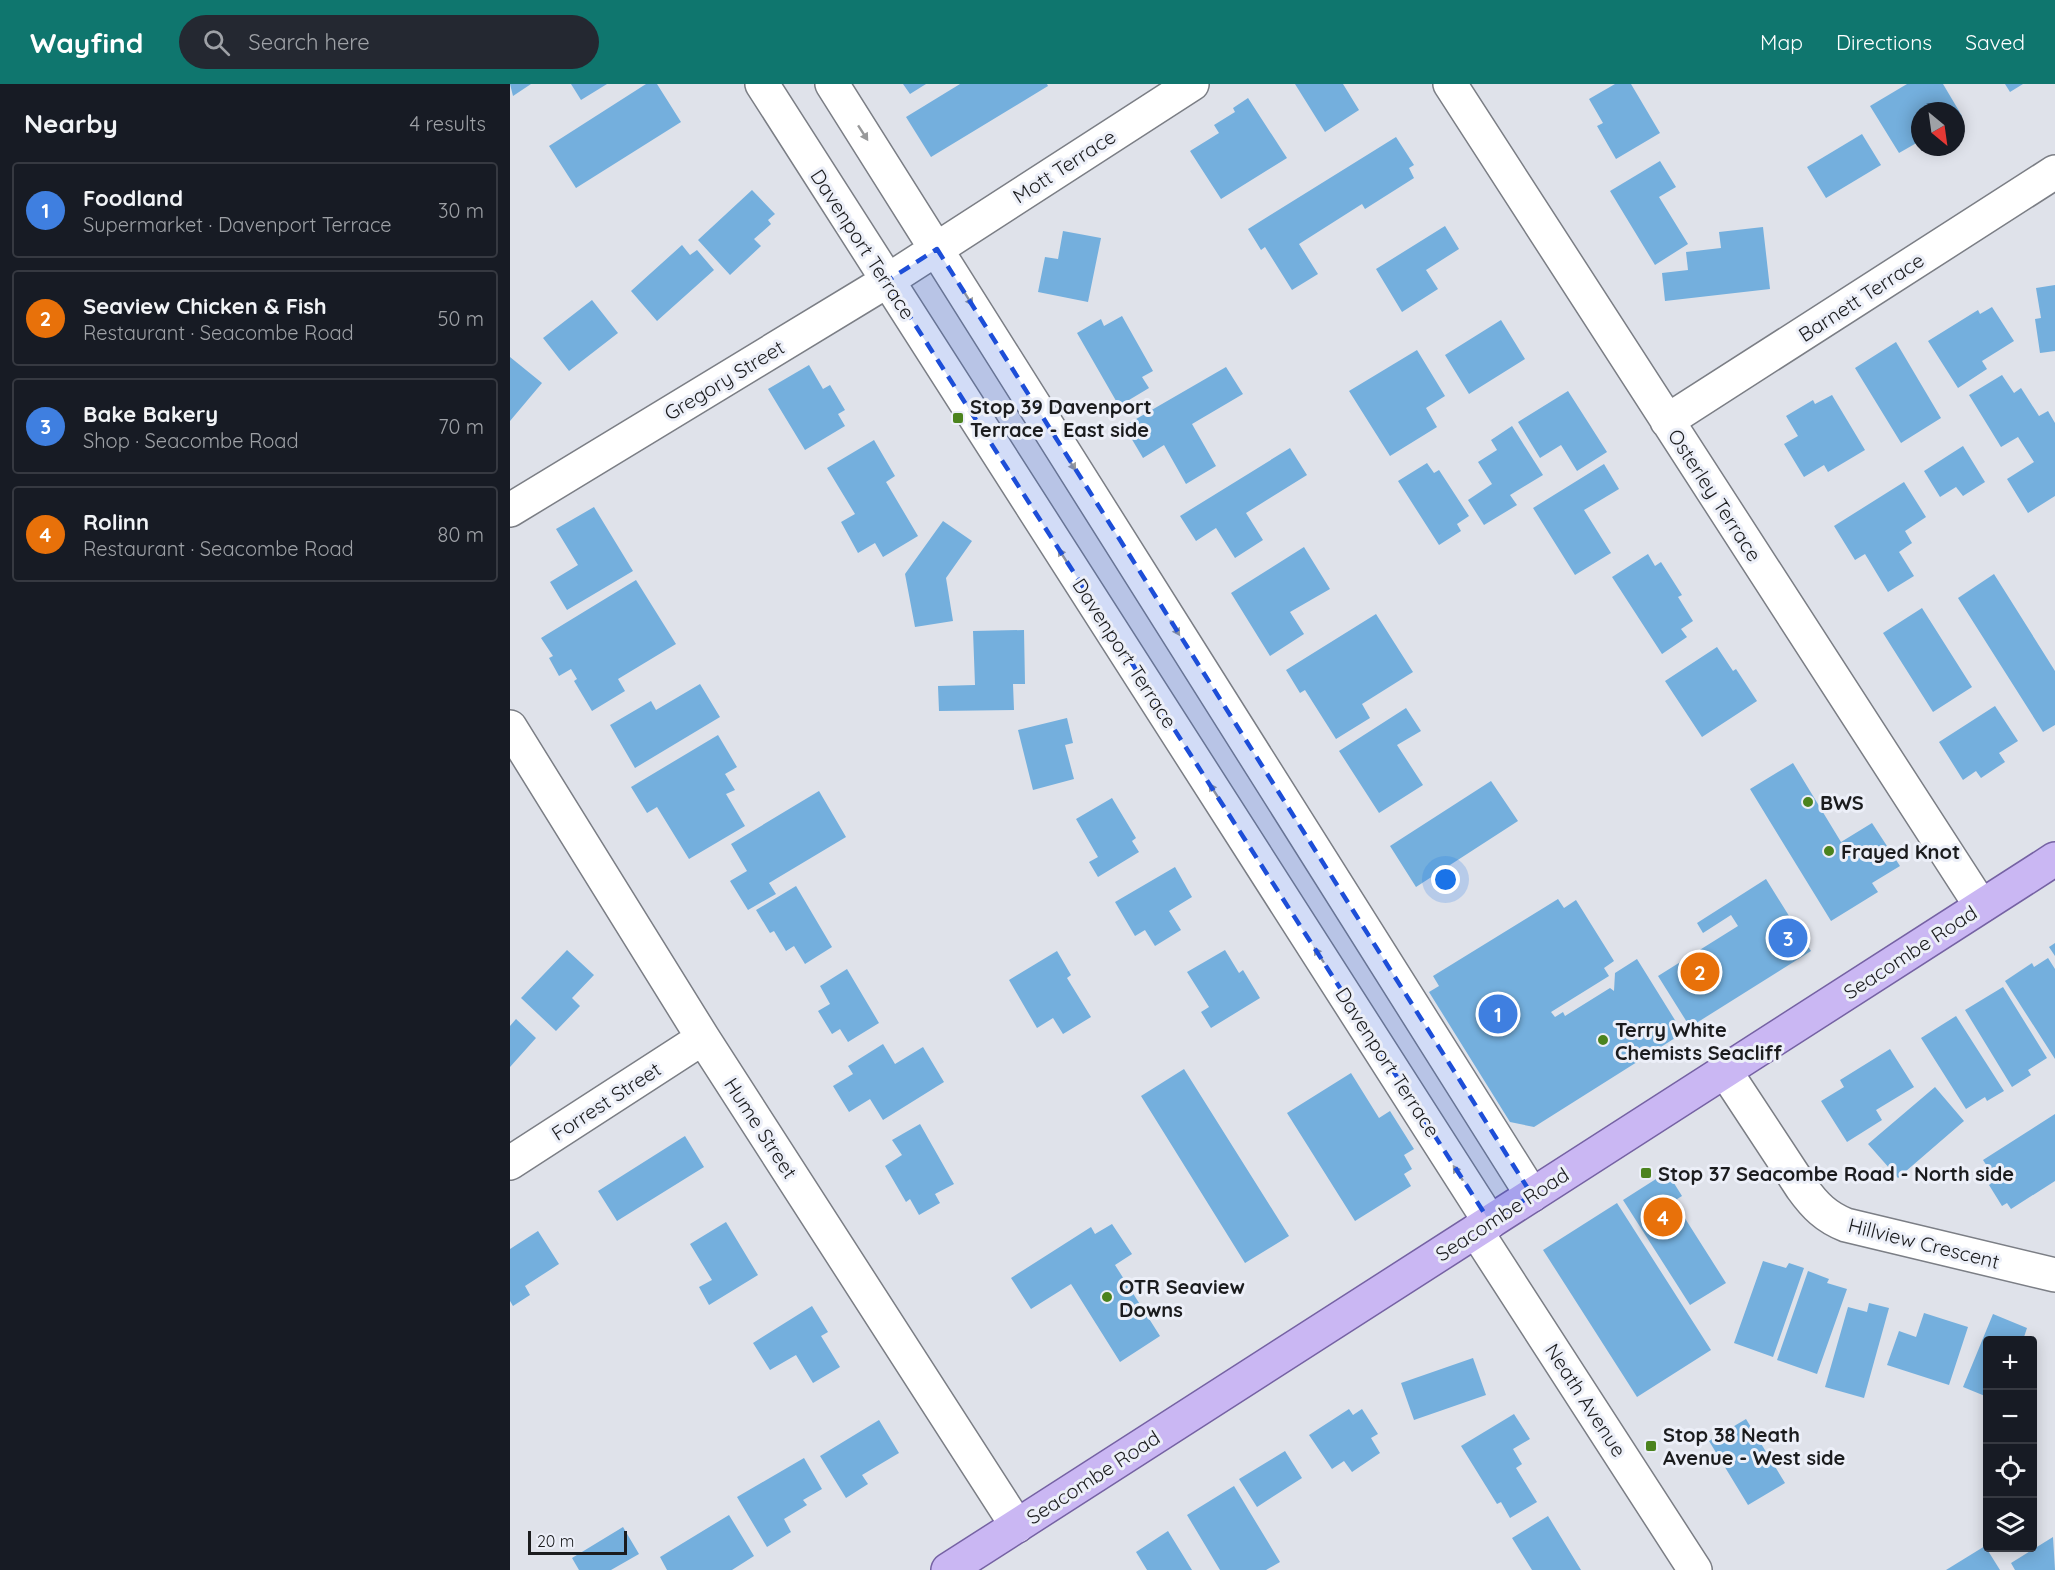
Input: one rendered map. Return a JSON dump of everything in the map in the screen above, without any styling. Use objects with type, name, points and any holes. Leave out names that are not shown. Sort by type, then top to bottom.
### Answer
[{"type":"main road","name":"Seacombe Road","points":[[966,1565],[1017,1526],[2055,859]]},
{"type":"street","name":"Davenport Terrace","points":[[762,84],[1483,1226]]},
{"type":"street","points":[[832,84],[1532,1195]]},
{"type":"street","name":"Mott Terrace","points":[[937,249],[1192,84]]},
{"type":"street","name":"Osterley Terrace","points":[[1450,84],[1981,906]]},
{"type":"street","name":"Barnett Terrace","points":[[1667,421],[2055,172]]},
{"type":"street","name":"Gregory Street","points":[[510,510],[937,249]]},
{"type":"street","name":"Hume Street","points":[[510,727],[703,1038],[1017,1526]]},
{"type":"street","name":"Forrest Street","points":[[510,1163],[703,1038]]},
{"type":"street","name":"Hillview Crescent","points":[[1725,1071],[1802,1188],[1816,1207],[1828,1218],[1846,1225],[2055,1275]]},
{"type":"street","name":"Neath Avenue","points":[[1483,1226],[1695,1570]]},
{"type":"highlighted area","points":[[937,249],[1532,1195],[1490,1222],[887,281]]},
{"type":"building","points":[[510,84],[531,84],[513,96]]},
{"type":"building","points":[[571,84],[607,84],[581,100]]},
{"type":"building","points":[[646,84],[657,84],[681,122],[576,188],[549,146]]},
{"type":"building","points":[[903,84],[926,84],[910,94]]},
{"type":"building","points":[[960,84],[1047,84],[1048,86],[931,157],[906,117]]},
{"type":"building","points":[[1295,84],[1343,84],[1359,110],[1325,132]]},
{"type":"building","points":[[1615,84],[1631,84],[1660,133],[1616,159],[1597,126],[1603,123],[1589,99]]},
{"type":"building","points":[[1907,84],[1943,84],[1954,102],[1911,102],[1911,146],[1899,153],[1870,106]]},
{"type":"building","points":[[2005,84],[2023,84],[2010,92]]},
{"type":"building","points":[[1248,98],[1287,158],[1221,199],[1190,151],[1219,133],[1214,125],[1235,112],[1233,108]]},
{"type":"building","points":[[1862,134],[1881,165],[1826,198],[1807,167]]},
{"type":"building","points":[[1396,137],[1414,165],[1409,168],[1414,178],[1365,209],[1362,204],[1299,244],[1318,274],[1292,290],[1265,247],[1261,250],[1248,229]]},
{"type":"building","points":[[1660,161],[1676,187],[1659,197],[1688,244],[1655,265],[1610,191]]},
{"type":"building","points":[[752,190],[775,214],[768,220],[771,224],[754,239],[761,246],[730,275],[698,240]]},
{"type":"building","points":[[1445,226],[1459,249],[1426,270],[1438,289],[1402,312],[1376,269]]},
{"type":"building","points":[[1763,227],[1770,289],[1665,301],[1662,273],[1688,270],[1686,252],[1721,248],[1719,232]]},
{"type":"building","points":[[1063,231],[1101,238],[1088,302],[1038,292],[1045,257],[1058,259]]},
{"type":"building","points":[[682,245],[690,255],[697,250],[714,270],[657,321],[631,291]]},
{"type":"building","points":[[2055,285],[2055,351],[2040,353],[2035,319],[2041,318],[2036,288]]},
{"type":"building","points":[[592,300],[618,333],[569,371],[543,338]]},
{"type":"building","points":[[1992,307],[2014,341],[1982,361],[1987,369],[1958,388],[1928,341],[1978,310],[1980,314]]},
{"type":"building","points":[[1122,316],[1153,371],[1142,377],[1149,388],[1119,406],[1077,333],[1101,319],[1104,326]]},
{"type":"building","points":[[1501,320],[1525,359],[1469,394],[1445,355]]},
{"type":"building","points":[[1896,342],[1941,418],[1901,443],[1855,368]]},
{"type":"building","points":[[1417,350],[1445,396],[1426,408],[1437,427],[1390,456],[1349,391]]},
{"type":"building","points":[[510,357],[542,383],[510,421]]},
{"type":"building","points":[[809,365],[823,389],[830,385],[845,410],[838,414],[845,426],[805,450],[768,389]]},
{"type":"building","points":[[1226,367],[1243,394],[1192,424],[1216,466],[1186,484],[1164,445],[1143,458],[1124,426]]},
{"type":"building","points":[[2002,375],[2014,393],[2021,388],[2039,416],[2048,411],[2055,423],[2055,496],[2028,513],[2007,479],[2034,462],[2018,437],[2001,447],[1969,395]]},
{"type":"building","points":[[1568,391],[1607,452],[1577,471],[1561,445],[1540,458],[1518,422]]},
{"type":"building","points":[[1832,395],[1865,450],[1828,472],[1824,465],[1804,477],[1784,444],[1798,436],[1786,416],[1813,400],[1815,404]]},
{"type":"building","points":[[1512,426],[1543,475],[1510,495],[1517,505],[1484,525],[1468,500],[1492,484],[1478,462],[1497,450],[1491,440]]},
{"type":"building","points":[[874,440],[895,476],[886,482],[918,536],[883,557],[875,543],[858,553],[841,522],[855,514],[827,468]]},
{"type":"building","points":[[1963,446],[1985,482],[1963,496],[1956,487],[1940,497],[1924,471]]},
{"type":"building","points":[[1290,448],[1307,475],[1246,513],[1263,540],[1235,558],[1216,528],[1196,541],[1180,516]]},
{"type":"building","points":[[1427,463],[1434,473],[1439,470],[1469,516],[1457,524],[1461,531],[1439,545],[1398,481]]},
{"type":"building","points":[[1604,464],[1619,489],[1584,510],[1611,553],[1575,575],[1533,508]]},
{"type":"building","points":[[1904,482],[1926,517],[1905,531],[1912,543],[1899,552],[1914,576],[1888,592],[1865,554],[1855,560],[1834,526]]},
{"type":"building","points":[[594,507],[633,571],[567,610],[550,582],[578,565],[556,529]]},
{"type":"building","points":[[943,521],[972,541],[946,578],[953,621],[915,627],[905,574]]},
{"type":"building","points":[[1304,547],[1330,589],[1290,612],[1304,634],[1270,656],[1231,593]]},
{"type":"building","points":[[1648,554],[1655,566],[1661,562],[1682,595],[1678,597],[1693,621],[1681,629],[1687,637],[1662,654],[1612,577]]},
{"type":"building","points":[[1994,574],[2055,671],[2055,725],[2043,732],[1958,598]]},
{"type":"building","points":[[636,580],[676,644],[618,679],[625,691],[592,711],[574,681],[577,679],[571,669],[559,676],[549,658],[553,656],[541,638]]},
{"type":"building","points":[[1922,608],[1972,687],[1933,712],[1883,633]]},
{"type":"building","points":[[1376,614],[1413,672],[1362,704],[1370,718],[1336,739],[1305,690],[1300,693],[1286,670]]},
{"type":"building","points":[[1024,630],[1025,684],[1013,684],[1014,710],[939,711],[938,686],[975,685],[973,631]]},
{"type":"building","points":[[1717,647],[1733,671],[1736,669],[1757,701],[1702,737],[1665,681]]},
{"type":"building","points":[[700,684],[720,717],[635,768],[610,725],[651,701],[656,710]]},
{"type":"building","points":[[1995,706],[2018,741],[1999,753],[2005,762],[1981,778],[1976,771],[1963,780],[1939,742]]},
{"type":"building","points":[[1406,708],[1421,731],[1397,745],[1423,785],[1379,813],[1339,751]]},
{"type":"building","points":[[1067,718],[1073,743],[1065,745],[1074,779],[1033,790],[1018,730]]},
{"type":"building","points":[[718,735],[737,767],[725,774],[735,790],[726,794],[745,826],[689,859],[657,807],[647,813],[631,787]]},
{"type":"building","points":[[1793,763],[1841,842],[1872,823],[1900,866],[1872,883],[1878,892],[1831,921],[1750,789]]},
{"type":"building","points":[[1491,781],[1518,821],[1416,887],[1390,846]]},
{"type":"building","points":[[819,791],[846,837],[769,883],[776,894],[748,910],[730,881],[747,871],[731,844]]},
{"type":"building","points":[[1112,798],[1136,838],[1132,841],[1139,852],[1098,877],[1089,862],[1098,857],[1076,819]]},
{"type":"building","points":[[1175,867],[1192,897],[1169,911],[1181,930],[1155,946],[1145,930],[1135,936],[1115,902]]},
{"type":"building","points":[[1766,879],[1811,951],[1690,1027],[1658,976],[1738,926],[1731,915],[1703,933],[1697,923]]},
{"type":"building","points":[[796,886],[832,947],[805,964],[794,946],[786,951],[774,931],[770,933],[756,910]]},
{"type":"building","points":[[1558,899],[1564,908],[1576,900],[1614,961],[1604,968],[1609,976],[1551,1012],[1555,1017],[1563,1012],[1565,1016],[1610,988],[1614,991],[1615,973],[1637,959],[1683,1033],[1534,1127],[1510,1122],[1429,992],[1439,986],[1433,976]]},
{"type":"building","points":[[2055,943],[2055,956],[2049,947]]},
{"type":"building","points":[[567,950],[594,975],[572,998],[580,1006],[556,1031],[521,998]]},
{"type":"building","points":[[1225,950],[1239,973],[1243,970],[1260,998],[1211,1028],[1201,1012],[1209,1007],[1187,972]]},
{"type":"building","points":[[1057,951],[1071,975],[1067,978],[1091,1017],[1063,1034],[1053,1018],[1037,1028],[1009,980]]},
{"type":"building","points":[[2048,958],[2055,969],[2055,1059],[2005,981],[2032,963],[2034,967]]},
{"type":"building","points":[[847,969],[879,1023],[848,1042],[840,1029],[832,1034],[818,1011],[830,1004],[820,986]]},
{"type":"building","points":[[2003,987],[2047,1058],[2028,1070],[2031,1075],[2012,1087],[1965,1010]]},
{"type":"building","points":[[1956,1016],[2004,1091],[1987,1101],[1985,1097],[1966,1109],[1921,1038]]},
{"type":"building","points":[[516,1019],[536,1038],[510,1067],[510,1026]]},
{"type":"building","points":[[883,1044],[895,1064],[923,1047],[944,1082],[883,1120],[870,1099],[849,1112],[833,1086],[853,1074],[848,1066]]},
{"type":"building","points":[[1890,1049],[1914,1087],[1876,1110],[1882,1120],[1847,1142],[1821,1101],[1844,1087],[1840,1080]]},
{"type":"building","points":[[1184,1069],[1289,1236],[1245,1263],[1141,1096]]},
{"type":"building","points":[[1351,1073],[1379,1118],[1390,1111],[1414,1149],[1404,1155],[1412,1169],[1404,1174],[1411,1186],[1355,1221],[1287,1113]]},
{"type":"building","points":[[1935,1087],[1964,1121],[1898,1178],[1868,1144]]},
{"type":"building","points":[[2055,1114],[2055,1181],[2011,1209],[2007,1203],[2002,1206],[1989,1185],[1996,1180],[1983,1160]]},
{"type":"building","points":[[920,1124],[954,1184],[935,1194],[940,1203],[919,1215],[910,1199],[906,1202],[885,1166],[902,1155],[892,1140]]},
{"type":"building","points":[[685,1136],[704,1167],[617,1221],[598,1191]]},
{"type":"building","points":[[1667,1172],[1682,1196],[1674,1201],[1726,1283],[1690,1305],[1623,1200]]},
{"type":"building","points":[[1617,1203],[1711,1350],[1637,1397],[1543,1250]]},
{"type":"building","points":[[726,1222],[758,1275],[709,1305],[699,1287],[712,1280],[690,1244]]},
{"type":"building","name":"OTR Seaview Downs","points":[[1112,1224],[1132,1254],[1115,1265],[1160,1336],[1120,1362],[1071,1284],[1031,1309],[1011,1278],[1091,1227],[1095,1234]]},
{"type":"building","points":[[538,1231],[559,1264],[525,1286],[530,1295],[513,1306],[510,1301],[510,1249]]},
{"type":"building","points":[[1763,1261],[1786,1268],[1789,1263],[1804,1268],[1773,1357],[1734,1343]]},
{"type":"building","points":[[1808,1271],[1829,1279],[1827,1283],[1847,1289],[1817,1374],[1777,1360]]},
{"type":"building","points":[[1869,1303],[1889,1308],[1864,1398],[1825,1387],[1848,1307],[1867,1312]]},
{"type":"building","points":[[812,1306],[828,1332],[821,1336],[840,1367],[813,1383],[796,1355],[770,1370],[753,1343]]},
{"type":"building","points":[[1924,1313],[1968,1327],[1949,1385],[1887,1365],[1899,1331],[1916,1337]]},
{"type":"building","points":[[1993,1314],[2027,1328],[2024,1336],[1984,1336]]},
{"type":"building","points":[[1983,1338],[1983,1395],[1963,1387]]},
{"type":"building","points":[[1473,1358],[1486,1395],[1414,1420],[1401,1383]]},
{"type":"building","points":[[1349,1409],[1353,1415],[1362,1409],[1378,1434],[1371,1438],[1380,1453],[1352,1472],[1344,1461],[1332,1469],[1309,1435]]},
{"type":"building","points":[[1514,1414],[1530,1439],[1513,1449],[1522,1464],[1516,1468],[1537,1502],[1510,1518],[1501,1502],[1497,1504],[1461,1446]]},
{"type":"building","points":[[1746,1419],[1785,1483],[1748,1505],[1709,1441]]},
{"type":"building","points":[[879,1420],[899,1453],[862,1475],[868,1484],[846,1498],[820,1456]]},
{"type":"building","points":[[1285,1451],[1302,1478],[1257,1507],[1239,1479]]},
{"type":"building","points":[[804,1458],[822,1489],[803,1500],[807,1505],[784,1519],[791,1532],[767,1547],[737,1497]]},
{"type":"building","points":[[1234,1486],[1280,1562],[1266,1570],[1220,1570],[1187,1515]]},
{"type":"building","points":[[729,1515],[754,1556],[732,1570],[667,1570],[660,1557]]},
{"type":"building","points":[[1548,1516],[1581,1570],[1532,1570],[1512,1538]]},
{"type":"building","points":[[623,1527],[639,1554],[611,1570],[579,1570],[572,1558]]},
{"type":"building","points":[[1168,1531],[1192,1570],[1147,1570],[1136,1552]]},
{"type":"building","points":[[2053,1537],[2055,1570],[2015,1570],[2011,1563],[2029,1552],[2037,1552],[2037,1547]]},
{"type":"building","points":[[1983,1547],[1983,1552],[1989,1552],[2000,1570],[1946,1570]]},
{"type":"place","name":"Stop 39 Davenport Terrace - East side","points":[[958,418]]},
{"type":"place","name":"BWS","points":[[1808,802]]},
{"type":"place","name":"Frayed Knot","points":[[1829,851]]},
{"type":"place","name":"Bake Bakery","points":[[1788,938]]},
{"type":"place","name":"Seaview Chicken & Fish","points":[[1700,972]]},
{"type":"place","name":"Foodland","points":[[1498,1014]]},
{"type":"place","name":"Terry White Chemists Seacliff","points":[[1603,1040]]},
{"type":"place","name":"Stop 37 Seacombe Road - North side","points":[[1646,1173]]},
{"type":"place","name":"Rolinn","points":[[1663,1217]]},
{"type":"place","name":"OTR Seaview Downs","points":[[1107,1297]]},
{"type":"place","name":"Stop 38 Neath Avenue - West side","points":[[1651,1446]]}]
